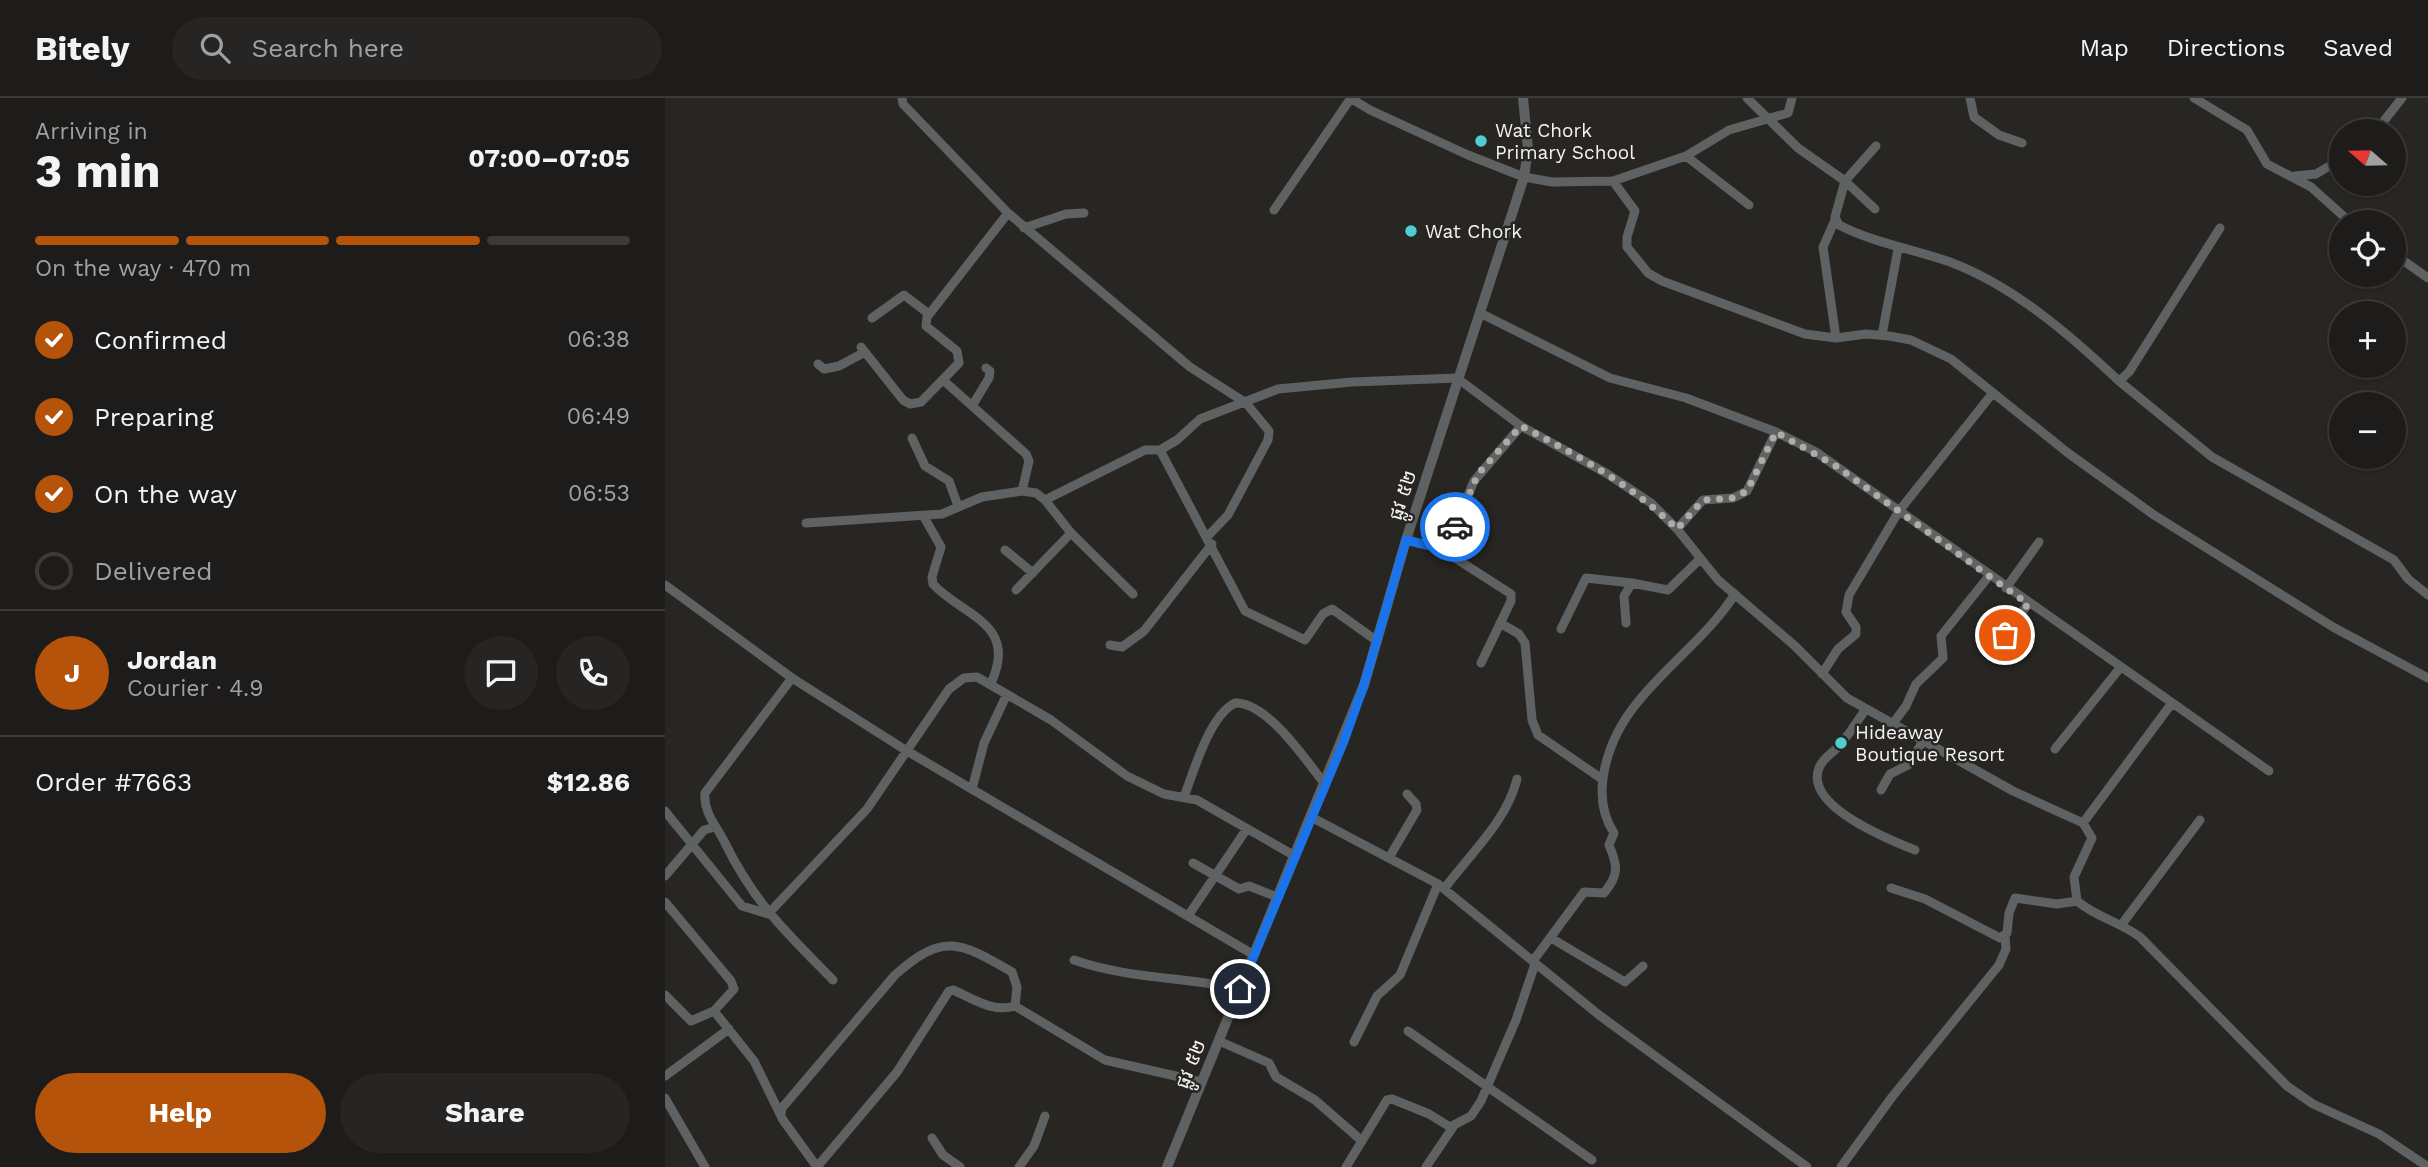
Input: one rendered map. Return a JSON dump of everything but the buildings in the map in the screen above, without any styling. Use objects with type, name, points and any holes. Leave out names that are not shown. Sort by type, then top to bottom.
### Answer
[{"type":"street","points":[[1274,211],[1351,98],[1370,110],[1468,155],[1524,177],[1552,182],[1613,181],[1686,156],[1729,130],[1770,120],[1791,111],[1792,98]]},
{"type":"street","name":"ផ្លូវ ៥២","points":[[1167,1167],[1356,708],[1457,378],[1524,177],[1528,149],[1523,98]]},
{"type":"street","points":[[1747,98],[1798,148],[1845,181],[1875,209]]},
{"type":"street","points":[[1970,98],[1974,117],[1999,135],[2022,143]]},
{"type":"street","points":[[2194,98],[2247,130],[2267,164],[2311,187],[2337,210]]},
{"type":"street","points":[[2385,119],[2402,98]]},
{"type":"street","points":[[900,100],[1008,214],[1191,367],[1246,403],[1269,430],[1270,436],[1235,504],[1144,631],[1122,647],[1110,645]]},
{"type":"street","points":[[1836,338],[1823,247],[1835,220],[1845,181],[1876,146]]},
{"type":"street","points":[[1686,156],[1749,205]]},
{"type":"street","points":[[2294,176],[2316,174],[2329,166]]},
{"type":"street","points":[[1613,181],[1634,207],[1627,247],[1648,274],[1805,334],[1836,338],[1882,335],[1931,347],[1959,365],[1992,394],[2154,515],[2333,627],[2428,678]]},
{"type":"street","points":[[1024,228],[1066,214],[1084,213]]},
{"type":"street","points":[[818,364],[830,370],[863,350],[909,404],[922,402],[955,369],[959,357],[957,351],[926,326],[929,314],[1008,214]]},
{"type":"street","points":[[1835,220],[1841,226],[1898,249],[1950,262],[2001,287],[2068,335],[2119,381],[2212,457],[2395,560],[2408,579],[2428,595]]},
{"type":"street","points":[[2119,381],[2129,372],[2221,228]]},
{"type":"street","points":[[1882,335],[1898,249]]},
{"type":"street","points":[[2406,262],[2428,278]]},
{"type":"street","points":[[872,318],[904,295],[929,314]]},
{"type":"street","points":[[1480,313],[1610,378],[1686,398],[1776,432],[1816,452],[2028,604],[2269,771]]},
{"type":"street","points":[[972,406],[989,378],[990,371],[986,368]]},
{"type":"street","points":[[1045,500],[1145,450],[1160,450],[1177,440],[1200,419],[1278,389],[1352,382],[1457,378],[1521,426],[1639,495],[1677,529],[1700,559],[1735,594],[1838,691],[2013,791],[2083,823],[2092,838],[2074,877],[2077,901]]},
{"type":"street","points":[[943,380],[1029,458],[1022,491]]},
{"type":"street","points":[[1822,674],[1837,649],[1856,634],[1856,627],[1846,611],[1849,595],[1899,512],[1992,394]]},
{"type":"street","points":[[1448,550],[1448,540],[1474,481],[1521,426]]},
{"type":"street","points":[[1677,529],[1703,500],[1733,498],[1747,491],[1776,432]]},
{"type":"street","points":[[912,438],[925,466],[949,481],[958,506]]},
{"type":"street","points":[[1160,450],[1242,607],[1251,615],[1305,640],[1323,614],[1332,609],[1377,641]]},
{"type":"street","points":[[806,523],[924,517],[942,514],[982,497],[1022,491],[1035,493],[1045,500],[1071,533],[1133,594]]},
{"type":"street","points":[[924,517],[941,547],[932,577],[933,584],[978,615],[989,628],[998,661],[991,683]]},
{"type":"street","points":[[1016,590],[1071,533]]},
{"type":"street","points":[[1406,540],[1448,550],[1481,576],[1508,590],[1512,598],[1481,663]]},
{"type":"street","points":[[2006,587],[2039,542]]},
{"type":"street","points":[[1005,550],[1033,573]]},
{"type":"street","points":[[1561,629],[1586,578],[1668,590],[1700,559]]},
{"type":"street","points":[[1894,722],[1906,706],[1916,684],[1943,658],[1941,636],[1989,576]]},
{"type":"street","points":[[1626,623],[1624,596],[1632,583]]},
{"type":"street","points":[[665,586],[792,678],[907,751],[1254,955]]},
{"type":"street","points":[[1426,1167],[1453,1127],[1471,1116],[1516,1020],[1534,963],[1584,892],[1604,893],[1616,875],[1617,865],[1609,845],[1614,833],[1604,817],[1602,779],[1611,753],[1634,707],[1719,621],[1735,594]]},
{"type":"street","points":[[1994,651],[2028,604]]},
{"type":"street","points":[[1500,623],[1525,643],[1532,720],[1538,735],[1602,779]]},
{"type":"street","points":[[2055,749],[2120,667]]},
{"type":"street","points":[[768,914],[867,809],[955,683],[971,677],[991,683],[1051,720],[1127,776],[1164,794],[1197,800],[1295,856]]},
{"type":"street","points":[[792,678],[705,793],[705,807],[734,866],[768,914],[833,980]]},
{"type":"street","points":[[972,789],[984,743],[1007,694]]},
{"type":"street","points":[[1184,797],[1208,736],[1231,704],[1240,702],[1275,723],[1325,784]]},
{"type":"street","points":[[2083,823],[2172,703]]},
{"type":"street","points":[[1866,709],[1837,748],[1823,759],[1817,772],[1822,792],[1843,815],[1915,850]]},
{"type":"street","points":[[1881,790],[1890,774],[1908,765],[1924,740]]},
{"type":"street","points":[[1354,1042],[1377,996],[1394,985],[1400,975],[1441,886],[1486,838],[1513,794],[1517,779]]},
{"type":"street","points":[[1390,856],[1417,810],[1416,804],[1407,794]]},
{"type":"street","points":[[665,811],[693,842],[742,906],[768,914]]},
{"type":"street","points":[[1311,817],[1390,856],[1441,886],[1599,1016],[1807,1167]]},
{"type":"street","points":[[2122,923],[2200,820]]},
{"type":"street","points":[[665,876],[705,830],[715,827]]},
{"type":"street","points":[[1188,916],[1246,830]]},
{"type":"street","points":[[1193,863],[1239,889],[1249,886],[1277,897]]},
{"type":"street","points":[[1891,888],[1919,896],[2000,938],[2005,936]]},
{"type":"street","points":[[1841,1167],[1900,1087],[1999,965],[2006,949],[2008,913],[2015,898],[2057,904],[2077,901],[2096,914],[2122,923],[2161,956],[2300,1097],[2379,1134],[2428,1167]]},
{"type":"street","points":[[665,902],[734,985],[731,995],[714,1011],[687,1020],[665,995]]},
{"type":"street","points":[[1551,938],[1625,982],[1643,966]]},
{"type":"street","points":[[781,1114],[782,1108],[895,975],[915,957],[932,948],[953,944],[1012,972],[1017,987],[1016,1006]]},
{"type":"street","points":[[1074,960],[1152,978],[1198,980],[1240,989]]},
{"type":"street","points":[[714,1011],[764,1077],[781,1114],[817,1167],[897,1072],[949,992],[953,990],[997,1010],[1016,1006],[1105,1060],[1202,1082]]},
{"type":"street","points":[[665,1076],[729,1029]]},
{"type":"street","points":[[1408,1031],[1592,1160]]},
{"type":"street","points":[[1219,1041],[1269,1063],[1276,1077],[1315,1100],[1362,1141]]},
{"type":"street","points":[[665,1098],[705,1167]]},
{"type":"street","points":[[1346,1167],[1384,1105],[1392,1099],[1453,1127]]},
{"type":"street","points":[[1019,1167],[1034,1146],[1045,1116]]},
{"type":"street","points":[[932,1138],[943,1155],[960,1167]]},
{"type":"way so far","points":[[1455,527],[1478,474],[1521,426],[1606,473],[1651,503],[1677,529],[1703,500],[1733,498],[1747,491],[1776,432],[1816,452],[2028,604],[2005,635]]},
{"type":"place","name":"Wat Chork Primary School","points":[[1481,141]]},
{"type":"place","name":"Wat Chork","points":[[1411,231]]},
{"type":"place","name":"Hideaway Boutique Resort","points":[[1841,743]]},
{"type":"route","points":[[1240,989],[1344,741],[1364,685],[1406,540],[1448,550],[1448,540],[1455,527]]}]
